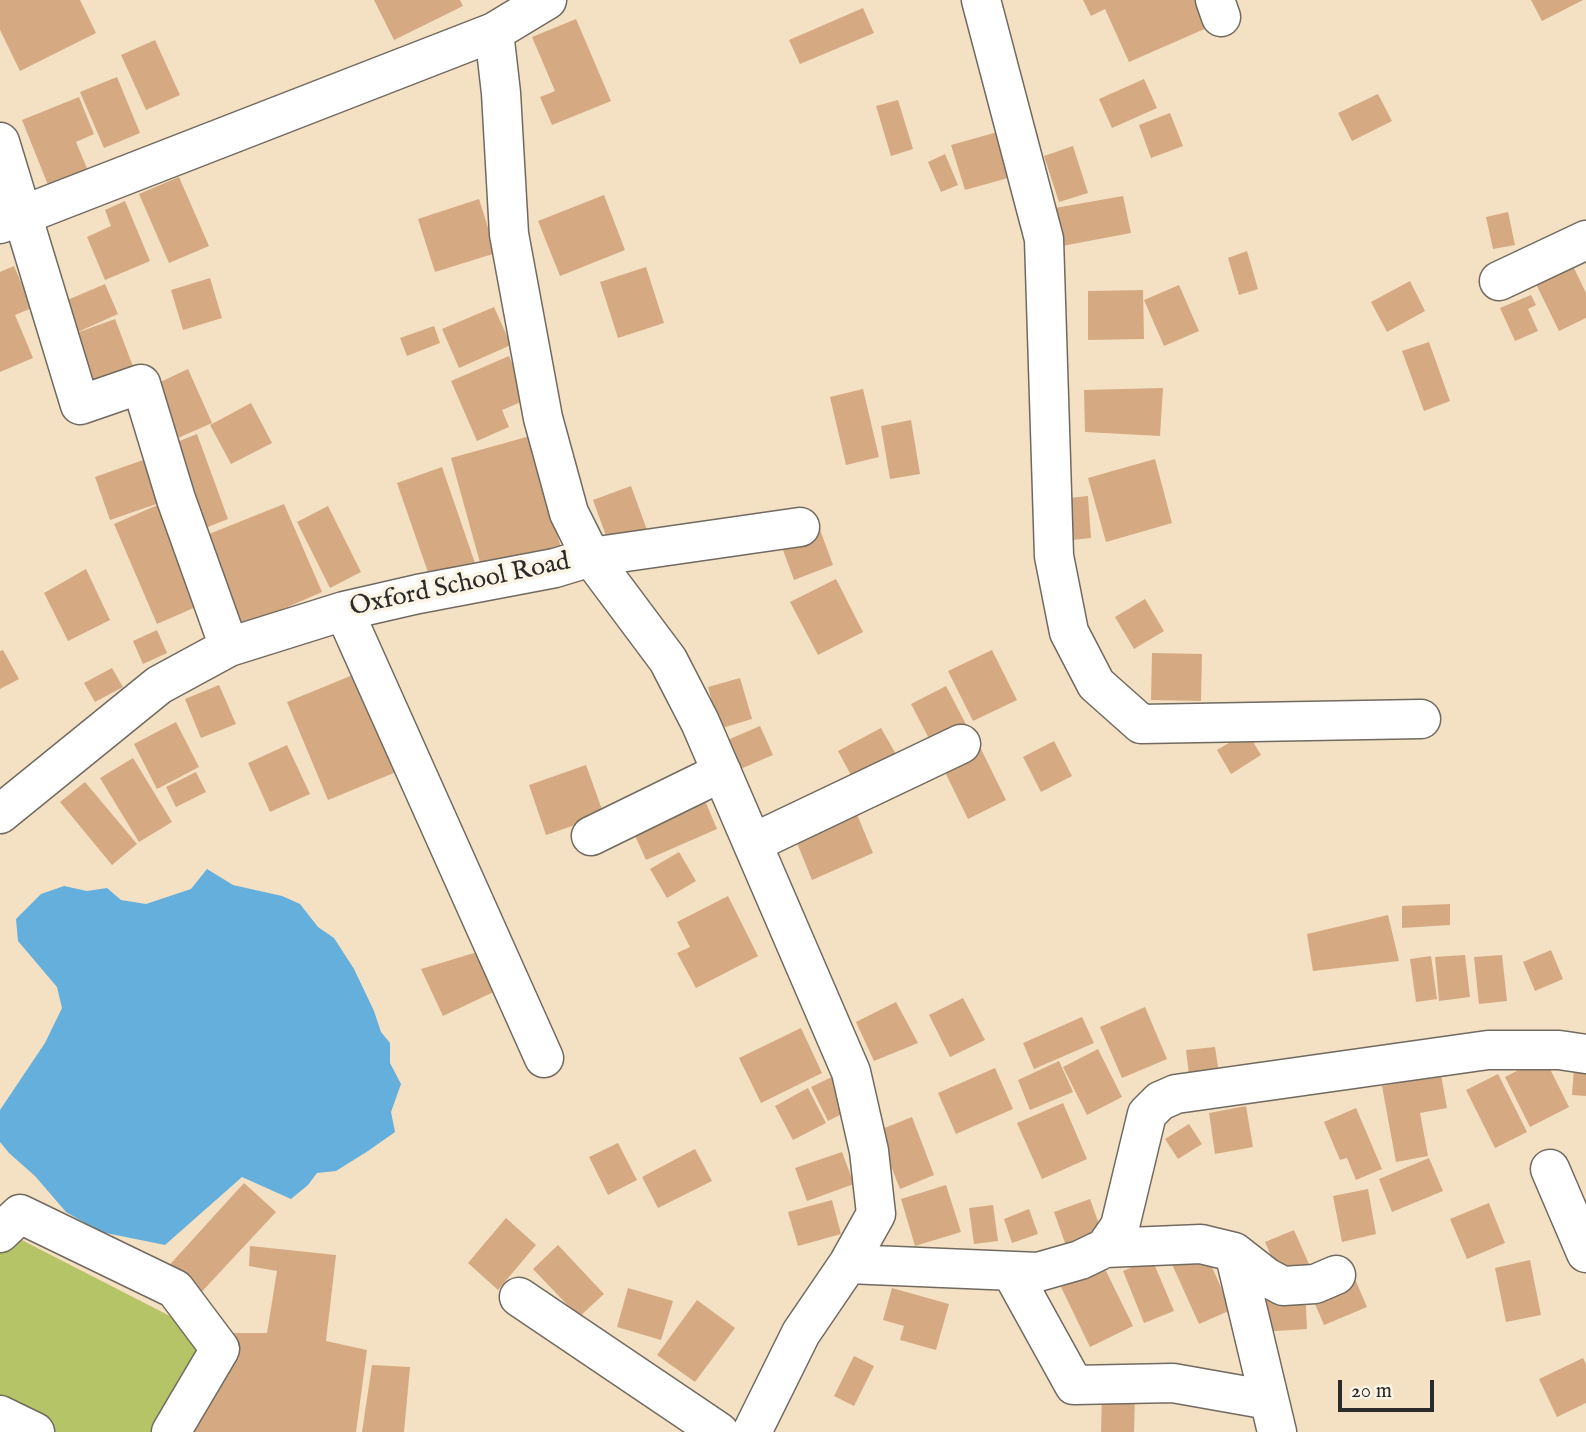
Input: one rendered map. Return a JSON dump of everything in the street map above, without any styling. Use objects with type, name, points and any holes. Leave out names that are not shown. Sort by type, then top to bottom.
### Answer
[{"type":"street","points":[[11,220],[494,32],[547,0]]},
{"type":"street","points":[[981,0],[1044,239],[1054,556],[1069,632],[1096,684],[1142,724],[1421,719]]},
{"type":"street","name":"Oxford School Road","points":[[0,814],[159,685],[229,647],[344,611],[555,568],[591,557],[569,513],[540,404],[509,234],[501,93],[494,32]]},
{"type":"street","points":[[0,142],[11,220],[80,405],[141,384],[176,499],[229,647]]},
{"type":"street","points":[[1499,281],[1586,240]]},
{"type":"street","points":[[752,1432],[801,1333],[848,1264],[876,1214],[869,1151],[851,1072],[700,722],[668,660],[591,557],[800,527]]},
{"type":"street","points":[[344,611],[544,1058]]},
{"type":"street","points":[[753,843],[961,744]]},
{"type":"street","points":[[591,836],[722,772]]},
{"type":"street","points":[[1105,1248],[1120,1226],[1147,1114],[1168,1097],[1488,1050],[1559,1050],[1586,1054]]},
{"type":"street","points":[[1550,1169],[1586,1253]]},
{"type":"street","points":[[0,1233],[20,1213],[175,1289],[220,1349],[171,1432]]},
{"type":"street","points":[[848,1264],[1038,1272],[1080,1260],[1105,1248],[1201,1244],[1234,1252],[1266,1277],[1283,1286],[1315,1284],[1336,1275]]},
{"type":"street","points":[[1234,1252],[1273,1416]]},
{"type":"street","points":[[1011,1271],[1073,1385],[1172,1383],[1273,1416]]},
{"type":"street","points":[[519,1297],[719,1432]]},
{"type":"street","points":[[0,1415],[34,1432]]},
{"type":"green space","points":[[12,1235],[203,1333],[200,1374],[168,1432],[52,1432],[0,1406],[0,1245]]},
{"type":"water","points":[[207,869],[233,885],[282,896],[300,904],[318,927],[334,938],[354,969],[381,1032],[390,1043],[390,1063],[401,1084],[391,1112],[395,1132],[368,1151],[336,1171],[317,1173],[308,1185],[291,1199],[242,1177],[165,1245],[101,1232],[66,1212],[35,1176],[0,1142],[0,1110],[45,1043],[62,1008],[57,987],[18,941],[16,919],[41,894],[64,886],[87,891],[107,888],[121,900],[146,904],[191,889]]},
{"type":"building","points":[[0,0],[80,0],[96,33],[20,71],[0,30]]},
{"type":"building","points":[[374,0],[460,0],[463,6],[394,40]]},
{"type":"building","points":[[1083,0],[1197,0],[1209,27],[1129,62],[1105,9],[1091,16]]},
{"type":"building","points":[[1531,0],[1583,0],[1542,21]]},
{"type":"building","points":[[863,8],[874,33],[800,64],[789,40]]},
{"type":"building","points":[[576,19],[611,101],[552,125],[540,97],[555,91],[532,37]]},
{"type":"building","points":[[155,40],[180,95],[146,110],[121,55]]},
{"type":"building","points":[[117,77],[140,133],[104,148],[80,92]]},
{"type":"building","points":[[1144,79],[1157,108],[1112,128],[1099,99]]},
{"type":"building","points":[[1378,94],[1392,121],[1352,141],[1338,113]]},
{"type":"building","points":[[79,97],[94,134],[76,142],[89,173],[50,190],[22,120]]},
{"type":"building","points":[[898,100],[913,149],[891,156],[876,106]]},
{"type":"building","points":[[1170,113],[1183,146],[1151,158],[1139,125]]},
{"type":"building","points":[[1001,131],[1015,176],[965,190],[951,145]]},
{"type":"building","points":[[1073,146],[1088,193],[1059,202],[1044,156]]},
{"type":"building","points":[[945,154],[958,185],[941,192],[928,162]]},
{"type":"building","points":[[179,177],[209,246],[169,263],[139,194]]},
{"type":"building","points":[[604,195],[625,250],[560,276],[538,221]]},
{"type":"building","points":[[1123,196],[1131,233],[1062,246],[1055,208]]},
{"type":"building","points":[[479,199],[496,253],[435,272],[418,219]]},
{"type":"building","points":[[125,201],[150,261],[105,280],[87,237],[111,226],[105,210]]},
{"type":"building","points":[[1508,212],[1515,245],[1493,249],[1486,217]]},
{"type":"building","points":[[1247,251],[1258,289],[1239,295],[1228,258]]},
{"type":"building","points":[[14,266],[32,308],[15,315],[33,358],[0,372],[0,272]]},
{"type":"building","points":[[1573,266],[1586,293],[1586,318],[1559,331],[1536,284]]},
{"type":"building","points":[[646,267],[664,323],[618,338],[600,282]]},
{"type":"building","points":[[210,278],[222,318],[183,330],[171,290]]},
{"type":"building","points":[[1410,281],[1425,311],[1387,332],[1371,302]]},
{"type":"building","points":[[105,284],[118,314],[71,335],[58,304]]},
{"type":"building","points":[[1179,285],[1199,331],[1164,346],[1144,300]]},
{"type":"building","points":[[1143,290],[1144,339],[1088,340],[1088,291]]},
{"type":"building","points":[[1531,295],[1536,305],[1528,309],[1538,331],[1515,341],[1500,308]]},
{"type":"building","points":[[494,307],[511,345],[459,368],[442,329]]},
{"type":"building","points":[[115,319],[137,377],[92,393],[71,335]]},
{"type":"building","points":[[434,326],[440,343],[407,356],[400,338]]},
{"type":"building","points":[[1429,342],[1450,401],[1424,411],[1402,351]]},
{"type":"building","points":[[509,356],[528,399],[502,410],[509,427],[477,441],[451,381]]},
{"type":"building","points":[[188,369],[212,423],[178,438],[154,385]]},
{"type":"building","points":[[1163,388],[1160,436],[1085,432],[1084,390]]},
{"type":"building","points":[[863,389],[879,457],[846,465],[830,397]]},
{"type":"building","points":[[251,403],[272,443],[231,464],[210,425]]},
{"type":"building","points":[[911,420],[920,474],[890,479],[881,426]]},
{"type":"building","points":[[197,434],[228,519],[198,531],[167,446]]},
{"type":"building","points":[[530,436],[563,555],[484,577],[451,458]]},
{"type":"building","points":[[146,459],[162,502],[110,520],[95,477]]},
{"type":"building","points":[[1155,459],[1172,523],[1106,542],[1088,478]]},
{"type":"building","points":[[442,467],[476,566],[431,581],[397,483]]},
{"type":"building","points":[[631,486],[647,530],[609,544],[593,500]]},
{"type":"building","points":[[1088,496],[1091,538],[1072,540],[1069,498]]},
{"type":"building","points":[[162,503],[205,603],[157,624],[114,524]]},
{"type":"building","points":[[284,504],[322,592],[230,632],[204,536]]},
{"type":"building","points":[[328,506],[361,572],[330,588],[297,522]]},
{"type":"building","points":[[819,527],[833,565],[794,580],[780,542]]},
{"type":"building","points":[[86,569],[110,620],[68,641],[44,593]]},
{"type":"building","points":[[836,579],[863,632],[818,655],[790,602]]},
{"type":"building","points":[[1145,599],[1164,631],[1134,649],[1115,617]]},
{"type":"building","points":[[157,630],[167,653],[143,664],[133,641]]},
{"type":"building","points":[[3,650],[19,679],[0,689],[0,651]]},
{"type":"building","points":[[992,650],[1017,700],[973,721],[948,671]]},
{"type":"building","points":[[1152,653],[1202,654],[1201,701],[1151,700]]},
{"type":"building","points":[[112,668],[123,687],[95,702],[84,683]]},
{"type":"building","points":[[360,672],[401,770],[328,800],[287,702]]},
{"type":"building","points":[[740,678],[752,719],[719,729],[708,687]]},
{"type":"building","points":[[219,685],[236,724],[201,738],[185,699]]},
{"type":"building","points":[[946,686],[970,732],[935,750],[911,704]]},
{"type":"building","points":[[176,722],[199,767],[157,789],[134,744]]},
{"type":"building","points":[[760,726],[773,755],[731,773],[718,744]]},
{"type":"building","points":[[881,728],[897,756],[853,779],[838,751]]},
{"type":"building","points":[[1247,732],[1261,755],[1231,774],[1217,750]]},
{"type":"building","points":[[1054,741],[1072,776],[1041,792],[1023,757]]},
{"type":"building","points":[[287,745],[310,794],[270,812],[248,763]]},
{"type":"building","points":[[980,747],[1006,800],[968,819],[942,766]]},
{"type":"building","points":[[133,758],[172,822],[139,842],[100,778]]},
{"type":"building","points":[[586,765],[604,815],[546,835],[529,785]]},
{"type":"building","points":[[196,772],[206,792],[176,807],[166,787]]},
{"type":"building","points":[[85,782],[137,844],[112,865],[60,802]]},
{"type":"building","points":[[703,796],[717,829],[646,860],[631,827]]},
{"type":"building","points":[[856,812],[873,853],[812,880],[795,838]]},
{"type":"building","points":[[679,852],[696,881],[667,898],[650,869]]},
{"type":"building","points":[[728,896],[758,956],[696,988],[677,953],[690,947],[677,922]]},
{"type":"building","points":[[1450,904],[1450,925],[1402,928],[1402,906]]},
{"type":"building","points":[[1388,915],[1399,961],[1313,971],[1307,934]]},
{"type":"building","points":[[484,950],[504,987],[443,1016],[421,969]]},
{"type":"building","points":[[1551,950],[1563,979],[1535,991],[1523,962]]},
{"type":"building","points":[[1465,955],[1470,997],[1439,1001],[1435,957]]},
{"type":"building","points":[[1502,955],[1507,1001],[1479,1004],[1474,957]]},
{"type":"building","points":[[1431,956],[1437,999],[1416,1002],[1410,959]]},
{"type":"building","points":[[963,998],[985,1040],[950,1057],[929,1015]]},
{"type":"building","points":[[896,1002],[918,1043],[874,1061],[856,1022]]},
{"type":"building","points":[[1145,1007],[1167,1059],[1122,1078],[1100,1027]]},
{"type":"building","points":[[1082,1017],[1094,1043],[1034,1069],[1023,1043]]},
{"type":"building","points":[[801,1028],[822,1073],[761,1103],[739,1058]]},
{"type":"building","points":[[1215,1047],[1220,1080],[1190,1083],[1186,1050]]},
{"type":"building","points":[[1098,1049],[1122,1097],[1087,1115],[1063,1067]]},
{"type":"building","points":[[1544,1057],[1569,1107],[1530,1127],[1505,1077]]},
{"type":"building","points":[[1059,1061],[1073,1092],[1030,1110],[1018,1080]]},
{"type":"building","points":[[1574,1067],[1586,1068],[1586,1096],[1572,1095]]},
{"type":"building","points":[[995,1068],[1013,1109],[956,1134],[938,1093]]},
{"type":"building","points":[[1498,1074],[1527,1132],[1495,1148],[1466,1090]]},
{"type":"building","points":[[836,1075],[852,1109],[828,1121],[811,1087]]},
{"type":"building","points":[[1441,1075],[1447,1108],[1420,1113],[1428,1156],[1396,1162],[1382,1086]]},
{"type":"building","points":[[808,1088],[826,1123],[793,1140],[775,1106]]},
{"type":"building","points":[[1063,1103],[1087,1159],[1042,1179],[1017,1123]]},
{"type":"building","points":[[1246,1106],[1253,1147],[1215,1154],[1209,1113]]},
{"type":"building","points":[[1356,1108],[1382,1169],[1356,1180],[1347,1158],[1340,1160],[1324,1122]]},
{"type":"building","points":[[912,1117],[934,1175],[900,1189],[877,1131]]},
{"type":"building","points":[[1189,1124],[1202,1144],[1178,1159],[1165,1139]]},
{"type":"building","points":[[618,1143],[637,1180],[608,1195],[589,1157]]},
{"type":"building","points":[[695,1149],[712,1181],[658,1208],[642,1177]]},
{"type":"building","points":[[842,1152],[854,1184],[807,1201],[795,1168]]},
{"type":"building","points":[[1429,1158],[1443,1191],[1392,1212],[1379,1179]]},
{"type":"building","points":[[244,1183],[276,1212],[195,1299],[164,1271]]},
{"type":"building","points":[[946,1185],[961,1232],[915,1246],[901,1199]]},
{"type":"building","points":[[1368,1189],[1376,1234],[1342,1242],[1333,1196]]},
{"type":"building","points":[[1090,1199],[1106,1244],[1070,1257],[1054,1212]]},
{"type":"building","points":[[832,1200],[841,1234],[798,1246],[788,1212]]},
{"type":"building","points":[[1489,1203],[1505,1243],[1467,1259],[1450,1219]]},
{"type":"building","points":[[993,1205],[998,1241],[974,1244],[969,1208]]},
{"type":"building","points":[[1029,1209],[1038,1234],[1012,1243],[1004,1219]]},
{"type":"building","points":[[506,1218],[536,1245],[498,1290],[468,1263]]},
{"type":"building","points":[[1294,1230],[1312,1271],[1283,1283],[1265,1242]]},
{"type":"building","points":[[558,1245],[604,1294],[579,1317],[533,1269]]},
{"type":"building","points":[[250,1246],[336,1255],[326,1341],[367,1350],[356,1432],[185,1432],[230,1333],[267,1333],[277,1271],[249,1266]]},
{"type":"building","points":[[1203,1247],[1231,1310],[1199,1324],[1171,1262]]},
{"type":"building","points":[[1152,1259],[1174,1311],[1144,1323],[1123,1271]]},
{"type":"building","points":[[1530,1260],[1541,1315],[1506,1322],[1495,1268]]},
{"type":"building","points":[[1104,1267],[1133,1326],[1090,1347],[1061,1287]]},
{"type":"building","points":[[1352,1272],[1367,1307],[1324,1325],[1309,1290]]},
{"type":"building","points":[[628,1288],[673,1301],[661,1340],[617,1327]]},
{"type":"building","points":[[892,1288],[949,1304],[936,1350],[900,1340],[904,1326],[883,1320]]},
{"type":"building","points":[[1305,1288],[1307,1329],[1260,1332],[1258,1291]]},
{"type":"building","points":[[697,1300],[735,1328],[695,1382],[657,1355]]},
{"type":"building","points":[[854,1356],[874,1366],[854,1406],[834,1396]]},
{"type":"building","points":[[1583,1358],[1586,1364],[1586,1403],[1557,1417],[1539,1379]]},
{"type":"building","points":[[372,1365],[410,1367],[404,1432],[362,1432]]},
{"type":"building","points":[[1102,1393],[1135,1394],[1134,1432],[1101,1432]]}]
